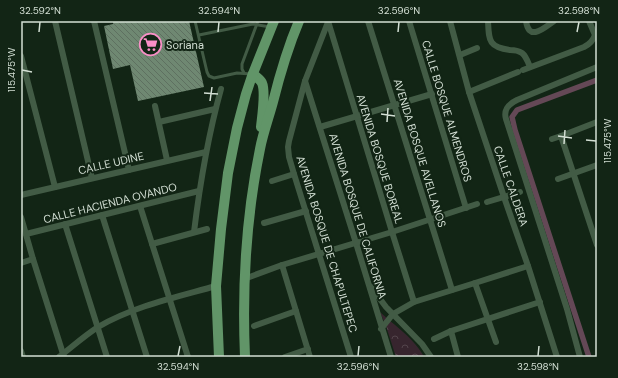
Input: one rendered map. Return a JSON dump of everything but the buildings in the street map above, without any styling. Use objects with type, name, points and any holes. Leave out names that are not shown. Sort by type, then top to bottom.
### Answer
[{"type":"main road","points":[[260,147],[280,74],[299,21]]},
{"type":"main road","points":[[218,357],[216,286],[228,173],[237,128],[246,94],[249,73],[273,24]]},
{"type":"main road","points":[[245,357],[244,279],[250,208],[260,147],[264,92],[261,81],[249,73]]},
{"type":"street","points":[[55,21],[92,178]]},
{"type":"street","points":[[94,21],[129,170]]},
{"type":"street","name":"AVENIDA BOSQUE AVELLANOS","points":[[368,21],[452,290]]},
{"type":"street","name":"CALLE BOSQUE ALMENDROS","points":[[409,21],[466,208]]},
{"type":"street","name":"CALLE CALDERA","points":[[450,21],[469,92],[557,357]]},
{"type":"street","points":[[488,21],[490,37],[493,44],[496,47],[521,52],[526,57],[530,67]]},
{"type":"street","points":[[526,21],[528,30],[534,32],[542,29],[554,21]]},
{"type":"street","points":[[469,92],[584,47],[592,41],[595,35],[589,21]]},
{"type":"street","name":"AVENIDA BOSQUE DE CHAPULTEPEC","points":[[328,22],[305,81],[288,147],[294,174],[351,357]]},
{"type":"street","name":"AVENIDA BOSQUE BOREAL","points":[[328,22],[414,302]]},
{"type":"street","points":[[460,54],[477,48]]},
{"type":"street","points":[[21,56],[55,187]]},
{"type":"street","points":[[580,357],[567,309],[505,114],[507,107],[511,103],[597,67]]},
{"type":"street","name":"AVENIDA BOSQUE DE CALIFORNIA","points":[[305,81],[390,357]]},
{"type":"street","points":[[194,232],[206,152],[215,109],[221,89]]},
{"type":"street","points":[[320,127],[432,94]]},
{"type":"street","points":[[155,106],[167,160]]},
{"type":"street","points":[[159,122],[215,109]]},
{"type":"street","points":[[552,139],[597,122]]},
{"type":"street","points":[[561,136],[597,245]]},
{"type":"street","name":"CALLE UDINE","points":[[21,195],[206,152]]},
{"type":"street","points":[[558,179],[597,165]]},
{"type":"street","points":[[272,181],[294,174]]},
{"type":"street","name":"CALLE HACIENDA OVANDO","points":[[26,234],[199,191]]},
{"type":"street","points":[[487,202],[520,192]]},
{"type":"street","points":[[244,279],[319,253],[392,232],[477,204]]},
{"type":"street","points":[[140,206],[188,357]]},
{"type":"street","points":[[264,223],[306,211]]},
{"type":"street","points":[[102,215],[147,357]]},
{"type":"street","points":[[21,217],[62,356],[98,328],[116,318],[169,299],[216,286]]},
{"type":"street","points":[[65,224],[107,357]]},
{"type":"street","points":[[152,244],[207,229]]},
{"type":"street","points":[[21,263],[33,259]]},
{"type":"street","points":[[282,265],[310,357]]},
{"type":"street","points":[[381,329],[393,314],[414,302],[528,266]]},
{"type":"street","points":[[368,282],[381,301],[422,344],[431,357]]},
{"type":"street","points":[[476,283],[496,342]]},
{"type":"street","points":[[434,339],[451,331],[540,302]]},
{"type":"street","points":[[254,326],[296,311]]},
{"type":"street","points":[[451,331],[458,357]]},
{"type":"street","points":[[286,357],[308,349]]},
{"type":"street","points":[[21,351],[23,357]]},
{"type":"lane","points":[[196,21],[209,76],[214,78],[232,74],[249,73]]},
{"type":"lane","points":[[199,35],[257,23],[273,24]]},
{"type":"lane","points":[[249,73],[242,68],[242,64],[257,23]]},
{"type":"green space","points":[[380,312],[416,345],[424,357],[396,357]]},
{"type":"waterway","points":[[589,357],[512,117],[517,110],[597,80]]},
{"type":"place","name":"Soriana","points":[[151,45]]}]
